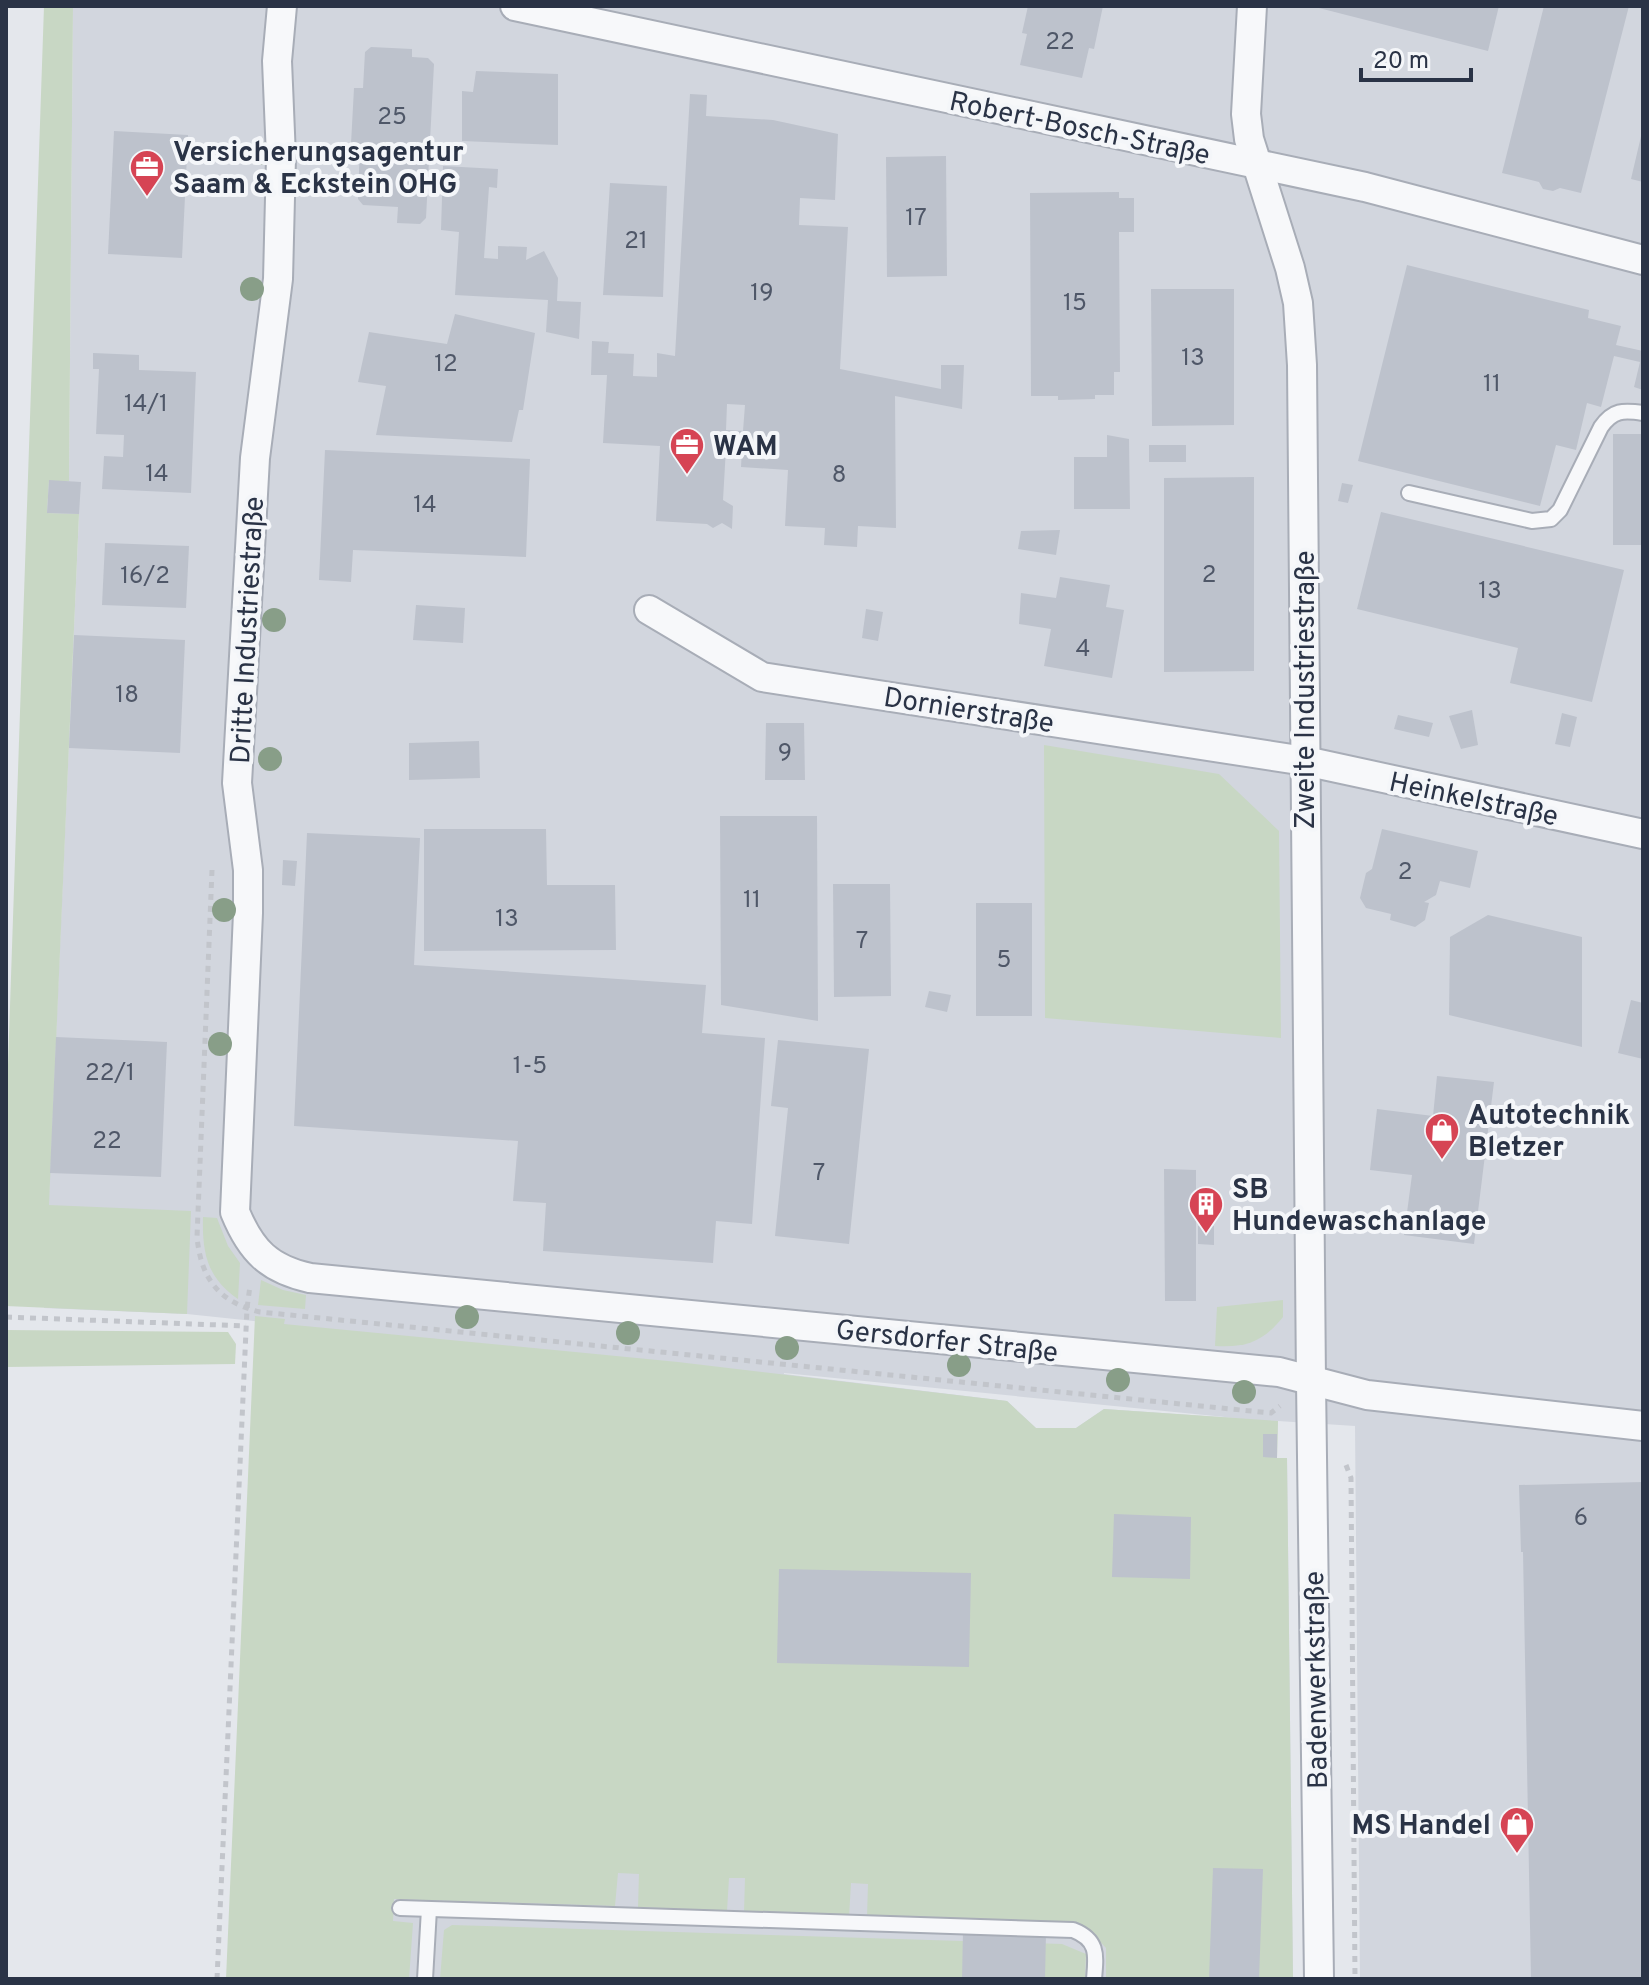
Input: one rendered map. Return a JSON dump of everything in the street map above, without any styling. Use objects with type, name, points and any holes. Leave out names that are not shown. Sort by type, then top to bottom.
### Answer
[{"type":"street","name":"Dritte Industriestraße","points":[[256,1250],[235,1212],[248,913],[248,870],[237,783],[255,458],[278,279],[281,157],[277,61],[282,6]]},
{"type":"street","name":"Robert-Bosch-Straße","points":[[515,6],[1365,187],[1643,260]]},
{"type":"street","name":"Zweite Industriestraße","points":[[1252,6],[1246,114],[1249,139],[1290,268],[1301,332],[1311,1382]]},
{"type":"street","name":"Dornierstraße","points":[[649,610],[762,677],[1305,761]]},
{"type":"street","name":"Heinkelstraße","points":[[1305,761],[1643,834]]},
{"type":"street","name":"Gersdorfer Straße","points":[[256,1250],[271,1264],[310,1278],[1279,1372],[1367,1395],[1643,1426]]},
{"type":"street","name":"Badenwerkstraße","points":[[1311,1382],[1319,1979]]},
{"type":"lane","points":[[1409,493],[1532,521],[1551,519],[1560,510],[1609,416],[1626,411],[1643,413]]},
{"type":"lane","points":[[400,1908],[1073,1930],[1086,1936],[1096,1952],[1094,1979]]},
{"type":"lane","points":[[425,1979],[429,1909]]},
{"type":"path","points":[[213,867],[197,1237],[205,1274],[215,1289],[230,1301],[260,1312],[1271,1413],[1311,1382]]},
{"type":"path","points":[[6,1317],[246,1326],[217,1979]]},
{"type":"shaded area","points":[[73,6],[1643,6],[1643,1979],[1360,1979],[1355,1426],[1278,1421],[1277,1458],[1287,1458],[1293,1979],[256,1979],[283,1324],[187,1314],[44,1308],[79,515],[47,513],[49,480],[69,480]],"holes":[[[784,1373],[1235,1418],[1104,1409],[1076,1428],[1036,1428],[1007,1401]]]},
{"type":"green space","points":[[44,6],[73,6],[69,481],[49,481],[47,513],[79,514],[49,1205],[191,1211],[187,1314],[6,1306],[6,1124]]},
{"type":"green space","points":[[1044,745],[1219,774],[1279,831],[1281,1038],[1045,1018]]},
{"type":"green space","points":[[203,1217],[217,1218],[228,1246],[240,1263],[238,1299],[219,1282],[208,1263]]},
{"type":"green space","points":[[261,1280],[283,1290],[306,1295],[305,1309],[258,1305]]},
{"type":"green space","points":[[1283,1300],[1283,1317],[1261,1338],[1236,1346],[1215,1346],[1217,1307]]},
{"type":"green space","points":[[255,1316],[285,1319],[284,1324],[678,1362],[1007,1401],[1036,1428],[1076,1428],[1104,1409],[1278,1421],[1277,1458],[1287,1458],[1293,1979],[1106,1979],[1106,1948],[1085,1926],[867,1917],[868,1884],[851,1883],[849,1917],[744,1912],[745,1878],[729,1878],[727,1911],[638,1907],[639,1874],[618,1873],[615,1906],[394,1899],[393,1921],[413,1923],[409,1979],[226,1979]]},
{"type":"green space","points":[[6,1330],[228,1332],[236,1344],[235,1364],[6,1367]]},
{"type":"green space","points":[[452,1925],[1062,1944],[1086,1954],[1085,1979],[440,1979],[444,1930]]},
{"type":"building","points":[[1028,6],[1103,6],[1094,49],[1089,48],[1082,78],[1020,65],[1027,34],[1022,33]]},
{"type":"building","points":[[1311,6],[1499,6],[1488,51]]},
{"type":"building","points":[[1544,6],[1629,6],[1581,193],[1560,188],[1553,191],[1543,189],[1539,182],[1502,173]]},
{"type":"building","points":[[371,47],[412,49],[412,57],[428,58],[434,64],[426,218],[420,224],[397,223],[398,207],[363,205],[358,199],[360,145],[351,144],[354,88],[363,88],[365,52]]},
{"type":"building","points":[[476,71],[558,74],[558,145],[462,141],[462,91],[473,92]]},
{"type":"building","points":[[690,94],[707,95],[706,116],[773,120],[838,134],[835,200],[800,198],[799,225],[848,227],[840,369],[941,389],[941,365],[964,365],[962,409],[895,396],[896,528],[858,526],[857,547],[824,545],[825,528],[785,526],[788,470],[741,467],[742,449],[726,448],[723,500],[733,506],[732,529],[722,523],[713,528],[707,524],[656,521],[660,446],[603,443],[607,375],[591,375],[592,341],[609,342],[608,353],[634,354],[633,376],[657,377],[657,353],[675,356]],"holes":[[[727,404],[745,405],[743,431],[726,430]]]},
{"type":"building","points":[[114,131],[188,135],[182,258],[108,254]]},
{"type":"building","points":[[1643,132],[1643,182],[1631,179]]},
{"type":"building","points":[[946,156],[947,276],[887,277],[886,157]]},
{"type":"building","points":[[443,166],[498,169],[497,188],[489,187],[484,258],[498,259],[498,246],[527,247],[526,260],[544,251],[558,278],[557,301],[581,302],[579,339],[546,332],[548,300],[455,295],[459,232],[441,230]]},
{"type":"building","points":[[610,183],[667,186],[663,297],[603,295]]},
{"type":"building","points":[[1119,192],[1119,198],[1134,198],[1134,232],[1119,232],[1120,372],[1114,372],[1114,395],[1058,400],[1058,396],[1031,396],[1030,193]]},
{"type":"building","points":[[1407,265],[1589,310],[1588,318],[1621,326],[1616,345],[1643,351],[1643,390],[1634,387],[1640,362],[1614,356],[1601,407],[1587,403],[1576,450],[1556,445],[1540,506],[1358,461]]},
{"type":"building","points":[[1151,289],[1234,289],[1234,425],[1152,426]]},
{"type":"building","points":[[455,314],[535,333],[523,410],[519,410],[512,442],[376,435],[386,386],[358,382],[369,332],[447,344]]},
{"type":"building","points":[[93,353],[139,355],[139,370],[196,372],[191,493],[102,489],[104,456],[123,457],[124,435],[96,434],[99,369],[93,369]]},
{"type":"building","points":[[1613,434],[1643,434],[1643,545],[1613,545]]},
{"type":"building","points":[[1107,435],[1129,439],[1130,509],[1074,509],[1074,457],[1107,457]]},
{"type":"building","points":[[1149,445],[1186,445],[1186,462],[1149,462]]},
{"type":"building","points":[[325,450],[530,459],[526,557],[353,550],[351,582],[319,580]]},
{"type":"building","points":[[1254,477],[1254,671],[1164,672],[1164,478]]},
{"type":"building","points":[[49,480],[81,482],[79,514],[47,513]]},
{"type":"building","points":[[1342,483],[1353,485],[1348,503],[1338,501]]},
{"type":"building","points":[[1381,512],[1624,570],[1592,702],[1510,683],[1518,648],[1357,609]]},
{"type":"building","points":[[1060,530],[1056,555],[1018,549],[1021,531]]},
{"type":"building","points":[[105,543],[189,546],[186,608],[102,605]]},
{"type":"building","points":[[1060,577],[1110,585],[1106,607],[1124,610],[1112,678],[1044,666],[1051,629],[1019,624],[1021,593],[1056,598]]},
{"type":"building","points":[[416,605],[465,608],[463,643],[413,640]]},
{"type":"building","points":[[866,609],[883,612],[878,641],[862,638]]},
{"type":"building","points":[[74,635],[185,640],[180,753],[69,748]]},
{"type":"building","points":[[1472,710],[1478,745],[1461,749],[1449,716]]},
{"type":"building","points":[[1562,713],[1577,717],[1570,747],[1555,744]]},
{"type":"building","points":[[1398,715],[1433,723],[1429,737],[1394,729]]},
{"type":"building","points":[[766,723],[804,723],[805,780],[765,780]]},
{"type":"building","points":[[479,741],[480,778],[409,780],[409,743]]},
{"type":"building","points":[[720,816],[817,816],[818,1021],[721,1005]]},
{"type":"building","points":[[424,829],[546,829],[547,885],[615,885],[616,950],[424,951]]},
{"type":"building","points":[[1382,829],[1478,851],[1470,888],[1440,881],[1436,895],[1424,902],[1429,903],[1425,920],[1415,927],[1390,920],[1391,914],[1366,908],[1360,898],[1366,873],[1372,869]]},
{"type":"building","points":[[307,833],[420,838],[414,965],[706,985],[702,1033],[765,1038],[752,1224],[716,1221],[713,1263],[543,1251],[546,1203],[513,1201],[518,1141],[294,1126]]},
{"type":"building","points":[[283,860],[297,861],[295,886],[282,885]]},
{"type":"building","points":[[833,884],[890,884],[891,996],[834,997]]},
{"type":"building","points":[[976,903],[1032,903],[1032,1016],[976,1016]]},
{"type":"building","points":[[1488,915],[1582,937],[1582,1047],[1449,1015],[1450,937]]},
{"type":"building","points":[[929,991],[951,995],[947,1012],[925,1007]]},
{"type":"building","points":[[1631,1000],[1643,1003],[1643,1059],[1618,1053]]},
{"type":"building","points":[[56,1037],[167,1042],[161,1177],[50,1173]]},
{"type":"building","points":[[778,1040],[869,1049],[849,1244],[775,1236],[788,1108],[771,1106]]},
{"type":"building","points":[[1437,1076],[1494,1082],[1474,1244],[1404,1235],[1412,1175],[1370,1170],[1377,1109],[1433,1116]]},
{"type":"building","points":[[1164,1169],[1196,1170],[1196,1301],[1165,1301]]},
{"type":"building","name":"SB Hundewaschanlage","points":[[1198,1226],[1214,1226],[1214,1245],[1198,1244]]},
{"type":"building","points":[[1263,1434],[1277,1434],[1277,1458],[1263,1457]]},
{"type":"building","points":[[1643,1482],[1643,1979],[1531,1979],[1519,1485]]},
{"type":"building","points":[[1114,1514],[1191,1517],[1190,1579],[1112,1577]]},
{"type":"building","points":[[779,1569],[971,1573],[969,1667],[777,1663]]},
{"type":"building","points":[[1213,1868],[1263,1869],[1259,1979],[1209,1979]]},
{"type":"building","points":[[963,1931],[1046,1933],[1045,1979],[962,1979]]},
{"type":"place","name":"Versicherungsagentur Saam & Eckstein OHG","points":[[147,198]]},
{"type":"place","name":"WAM","points":[[687,476]]},
{"type":"place","name":"Autotechnik Bletzer","points":[[1442,1161]]},
{"type":"place","name":"SB Hundewaschanlage","points":[[1206,1235]]},
{"type":"place","name":"MS Handel","points":[[1517,1855]]}]
